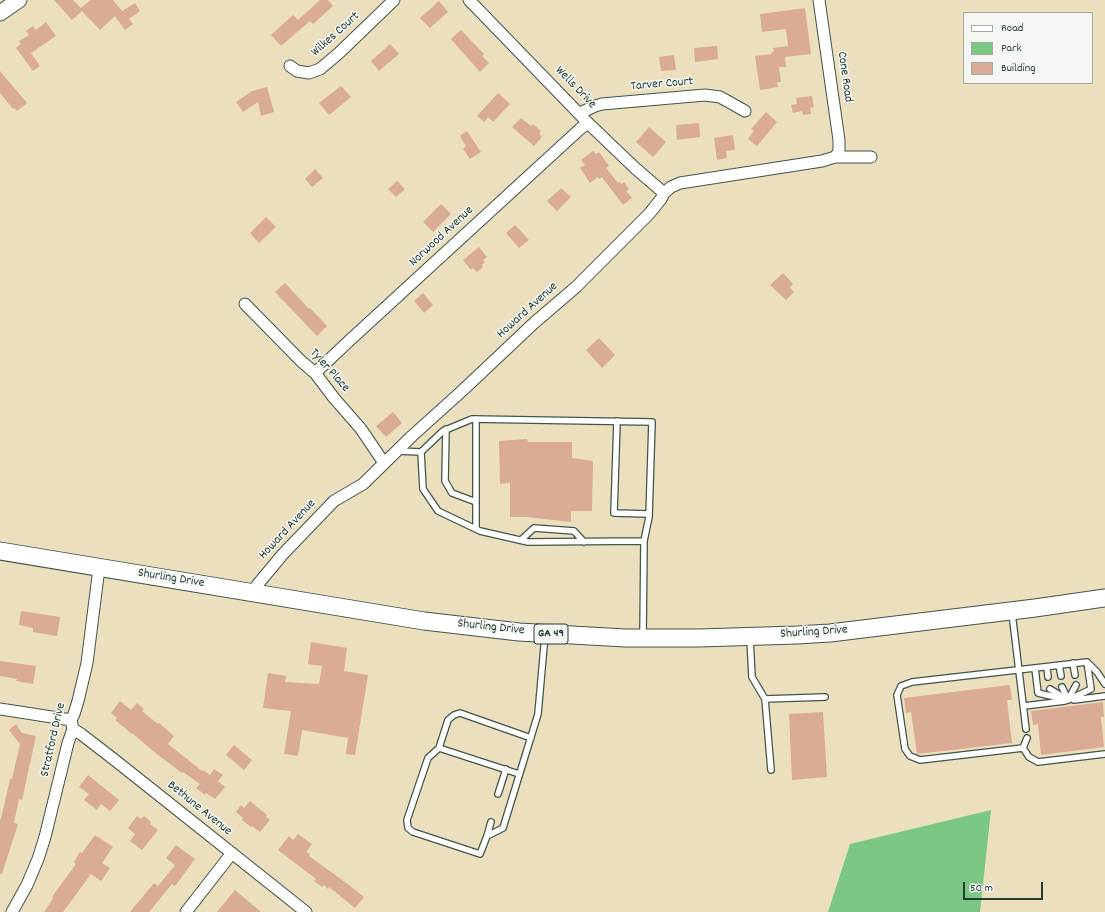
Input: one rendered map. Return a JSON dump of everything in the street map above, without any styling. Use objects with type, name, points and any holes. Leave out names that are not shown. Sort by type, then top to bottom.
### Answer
[{"type":"main road","points":[[0,13],[19,0]]},
{"type":"main road","name":"Shurling Drive","points":[[0,551],[424,621],[519,632],[625,638],[749,637],[830,633],[1105,598]]},
{"type":"street","name":"Wilkes Court","points":[[290,66],[297,70],[309,73],[320,69],[339,53],[394,0]]},
{"type":"street","name":"Wells Drive","points":[[469,0],[580,113],[588,123],[635,168],[664,193]]},
{"type":"street","name":"Cone Road","points":[[819,0],[838,140],[839,150],[835,157]]},
{"type":"street","name":"Tarver Court","points":[[580,113],[602,104],[705,95],[720,97],[745,111]]},
{"type":"street","name":"Norwood Avenue","points":[[315,373],[588,123]]},
{"type":"street","name":"Howard Avenue","points":[[253,592],[283,554],[334,501],[364,484],[412,436],[464,390],[534,323],[576,287],[649,214],[664,193],[671,187],[680,183],[822,161],[835,157],[871,157]]},
{"type":"street","name":"Tyler Place","points":[[245,304],[301,361],[315,373],[361,429],[384,463]]},
{"type":"street","name":"Stratford Drive","points":[[12,912],[38,859],[43,844],[68,744],[86,663],[99,568]]},
{"type":"street","name":"Bethune Avenue","points":[[0,709],[72,725],[81,734],[306,912]]},
{"type":"street","points":[[186,912],[232,853]]},
{"type":"lane","points":[[397,451],[421,452],[443,430],[472,419],[652,422],[649,514],[644,541],[643,638]]},
{"type":"lane","points":[[476,419],[476,529]]},
{"type":"lane","points":[[617,421],[614,513],[649,514]]},
{"type":"lane","points":[[446,429],[445,481],[452,493],[476,502]]},
{"type":"lane","points":[[421,452],[423,489],[438,511],[480,531],[528,542],[644,541]]},
{"type":"lane","points":[[520,540],[534,528],[574,532],[584,542]]},
{"type":"lane","points":[[1012,611],[1026,729]]},
{"type":"lane","points":[[487,836],[503,828],[538,714],[545,633]]},
{"type":"lane","points":[[749,637],[752,676],[766,700],[771,770]]},
{"type":"lane","points":[[1035,668],[1038,693],[1068,700],[1091,689],[1087,662]]},
{"type":"lane","points":[[1023,748],[920,760],[910,756],[905,749],[897,695],[901,686],[912,682],[1087,662]]},
{"type":"lane","points":[[1087,662],[1097,672],[1105,684]]},
{"type":"lane","points":[[1073,664],[1075,676]]},
{"type":"lane","points":[[1059,665],[1061,676]]},
{"type":"lane","points":[[1047,667],[1048,677]]},
{"type":"lane","points":[[1068,700],[1076,685]]},
{"type":"lane","points":[[1062,687],[1068,700]]},
{"type":"lane","points":[[1050,689],[1068,700]]},
{"type":"lane","points":[[1024,706],[1105,696]]},
{"type":"lane","points":[[766,700],[825,697]]},
{"type":"lane","points":[[491,822],[480,854],[413,832],[408,828],[407,820],[428,758],[439,748],[448,720],[460,712],[531,738]]},
{"type":"lane","points":[[1023,748],[1027,738]]},
{"type":"lane","points":[[439,748],[519,774]]},
{"type":"lane","points":[[1023,748],[1029,757],[1038,762],[1105,754]]},
{"type":"lane","points":[[498,794],[506,769]]},
{"type":"green space","points":[[991,810],[980,912],[828,912],[850,844]]},
{"type":"building","points":[[54,0],[73,0],[81,8],[91,0],[113,0],[122,11],[135,3],[140,11],[129,19],[133,24],[125,30],[115,16],[100,30],[82,11],[72,20]]},
{"type":"building","points":[[320,0],[328,0],[333,6],[313,24],[310,21],[281,46],[271,35],[293,15],[298,20]]},
{"type":"building","points":[[439,1],[448,12],[430,28],[420,18]]},
{"type":"building","points":[[805,8],[811,54],[785,57],[786,67],[779,67],[781,82],[777,82],[778,87],[760,90],[755,56],[772,54],[771,52],[774,52],[773,48],[788,46],[786,29],[762,32],[760,14]]},
{"type":"building","points":[[46,22],[56,36],[31,53],[40,66],[33,71],[16,48],[21,44],[19,41],[29,35],[26,31],[33,26],[36,30]]},
{"type":"building","points":[[461,30],[484,54],[482,56],[489,63],[480,72],[451,39]]},
{"type":"building","points":[[390,44],[399,54],[379,71],[371,61]]},
{"type":"building","points":[[717,46],[718,59],[695,62],[694,48]]},
{"type":"building","points":[[674,55],[676,70],[661,71],[659,57]]},
{"type":"building","points":[[0,71],[27,103],[17,111],[14,108],[13,109],[0,93]]},
{"type":"building","points":[[341,86],[351,97],[329,115],[319,103]]},
{"type":"building","points":[[267,87],[274,112],[261,116],[258,102],[243,112],[236,102],[252,91]]},
{"type":"building","points":[[498,93],[510,104],[493,122],[488,117],[484,122],[477,116]]},
{"type":"building","points":[[812,96],[814,107],[810,108],[811,114],[803,115],[802,111],[793,113],[791,105],[797,104],[796,98]]},
{"type":"building","points":[[766,112],[777,122],[757,146],[748,139],[754,131],[751,129]]},
{"type":"building","points":[[521,118],[531,126],[533,124],[541,131],[539,133],[542,137],[534,146],[512,127]]},
{"type":"building","points":[[699,123],[700,137],[677,140],[676,125]]},
{"type":"building","points":[[649,127],[666,142],[653,157],[636,142]]},
{"type":"building","points":[[467,131],[481,152],[470,159],[463,149],[466,146],[460,136]]},
{"type":"building","points":[[733,135],[735,150],[726,151],[727,158],[717,160],[714,138]]},
{"type":"building","points":[[593,151],[596,154],[599,152],[609,166],[606,168],[618,183],[620,182],[621,184],[624,182],[629,189],[626,191],[632,198],[623,205],[602,177],[599,179],[598,177],[590,183],[580,168],[585,165],[581,160]]},
{"type":"building","points":[[315,169],[323,178],[312,187],[305,179]]},
{"type":"building","points":[[397,181],[405,189],[396,197],[388,189]]},
{"type":"building","points":[[561,188],[571,197],[557,211],[547,201]]},
{"type":"building","points":[[441,204],[451,214],[433,232],[423,222]]},
{"type":"building","points":[[266,217],[276,227],[259,243],[250,233]]},
{"type":"building","points":[[515,225],[529,240],[519,248],[506,233]]},
{"type":"building","points":[[479,247],[487,257],[483,260],[485,262],[482,265],[483,267],[477,272],[473,268],[471,270],[463,260]]},
{"type":"building","points":[[783,273],[793,284],[790,287],[794,292],[786,300],[770,285]]},
{"type":"building","points":[[285,283],[327,326],[317,336],[275,292]]},
{"type":"building","points":[[423,293],[433,305],[424,313],[414,301]]},
{"type":"building","points":[[599,338],[615,355],[602,368],[586,350]]},
{"type":"building","points":[[393,412],[402,423],[386,437],[376,426]]},
{"type":"building","points":[[527,439],[528,442],[572,442],[572,458],[593,461],[592,511],[571,511],[571,522],[526,517],[510,517],[510,483],[500,484],[499,441]]},
{"type":"building","points":[[21,611],[60,617],[57,636],[33,632],[33,628],[19,625]]},
{"type":"building","points":[[311,642],[347,648],[344,671],[368,675],[355,755],[346,754],[348,738],[302,730],[298,756],[284,754],[291,711],[263,708],[268,673],[286,676],[285,682],[319,684],[322,666],[308,664]]},
{"type":"building","points":[[0,661],[36,666],[33,684],[0,676]]},
{"type":"building","points":[[1010,685],[1012,700],[1007,700],[1012,743],[917,754],[911,712],[906,713],[904,698]]},
{"type":"building","points":[[120,701],[131,710],[137,703],[144,709],[142,711],[174,736],[168,744],[202,771],[203,770],[210,775],[214,769],[223,775],[218,781],[225,787],[215,799],[206,793],[205,795],[196,788],[200,784],[158,755],[115,720],[117,718],[111,713]]},
{"type":"building","points":[[1103,702],[1104,717],[1101,717],[1104,747],[1041,755],[1038,724],[1033,725],[1031,711]]},
{"type":"building","points":[[823,712],[827,777],[792,780],[789,714]]},
{"type":"building","points":[[16,724],[22,733],[36,736],[22,800],[19,799],[14,823],[18,824],[2,874],[0,874],[0,819],[10,779],[12,779],[20,744],[9,730]]},
{"type":"building","points":[[234,745],[252,760],[244,770],[226,755]]},
{"type":"building","points":[[88,775],[119,800],[110,811],[101,804],[97,810],[84,800],[89,794],[79,787]]},
{"type":"building","points":[[250,801],[267,815],[266,817],[270,820],[260,832],[242,820],[243,818],[236,812],[241,805],[244,808]]},
{"type":"building","points":[[137,816],[141,819],[144,816],[151,822],[150,824],[158,830],[142,850],[130,841],[135,834],[128,828]]},
{"type":"building","points":[[298,834],[312,844],[306,852],[310,854],[309,856],[364,897],[355,908],[329,887],[328,889],[324,885],[322,887],[314,881],[316,879],[278,850],[289,836],[293,840]]},
{"type":"building","points":[[95,835],[113,847],[102,863],[110,868],[101,881],[91,874],[63,912],[44,912],[53,898],[52,897],[76,864],[74,862],[80,852],[82,853]]},
{"type":"building","points":[[176,845],[195,859],[175,886],[172,884],[149,912],[130,912],[154,883],[158,886],[175,865],[166,858]]},
{"type":"building","points":[[235,890],[261,912],[217,912]]}]
